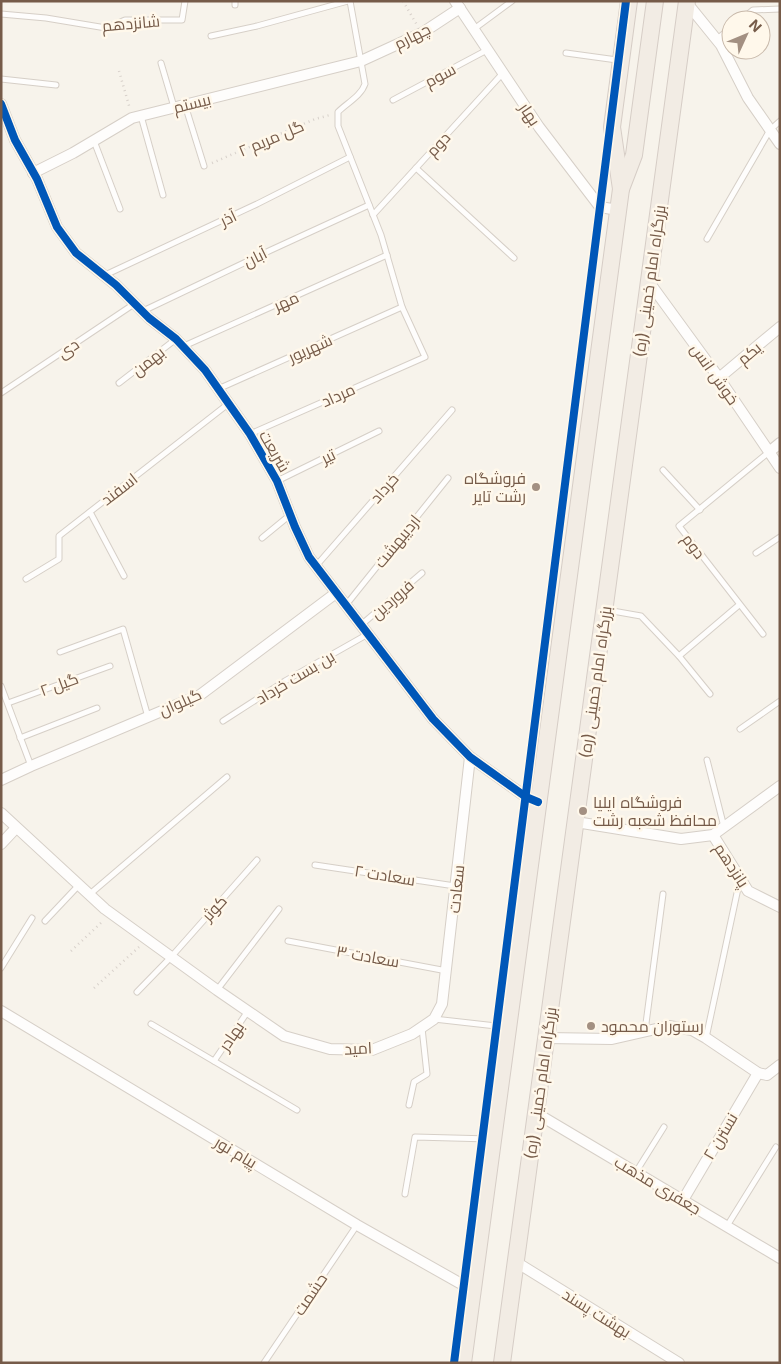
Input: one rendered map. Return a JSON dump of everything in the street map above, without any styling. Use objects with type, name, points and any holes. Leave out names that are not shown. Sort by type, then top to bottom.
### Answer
[{"type":"highway","points":[[621,189],[612,132],[629,1]]},
{"type":"highway","points":[[462,1362],[618,210],[621,189],[633,158],[635,147],[655,1]]},
{"type":"highway","name":"بزرگراه امام خمینی (ره)","points":[[502,1363],[687,2]]},
{"type":"street","points":[[687,2],[716,40],[748,98],[780,144]]},
{"type":"street","name":"چهارم","points":[[361,60],[422,33],[458,5]]},
{"type":"street","name":"بهار","points":[[458,5],[539,127],[600,207],[618,210]]},
{"type":"street","name":"بیستم","points":[[33,173],[73,153],[136,117],[361,60]]},
{"type":"street","name":"شریعت","points":[[1,104],[15,140],[33,173],[57,227],[76,253],[116,285],[134,304],[180,343],[205,370],[250,434],[277,481],[309,557],[336,593],[433,719],[470,758],[526,797],[538,802]]},
{"type":"street","name":"خوش انس","points":[[649,282],[719,378],[780,468]]},
{"type":"street","name":"یکم","points":[[719,378],[780,327]]},
{"type":"street","points":[[769,452],[780,443]]},
{"type":"street","name":"گیلوان","points":[[1,780],[200,695],[336,593]]},
{"type":"street","name":"سعادت","points":[[434,1019],[442,1004],[447,971],[470,758]]},
{"type":"street","points":[[576,822],[681,839],[713,835],[780,786]]},
{"type":"street","name":"امید","points":[[1,813],[112,913],[217,990],[284,1036],[330,1049],[372,1050],[412,1034],[434,1019]]},
{"type":"street","points":[[1,844],[16,828]]},
{"type":"street","name":"پانزدهم","points":[[713,835],[748,891],[780,907]]},
{"type":"street","name":"پیام نور","points":[[1,1011],[357,1225],[472,1290]]},
{"type":"street","points":[[546,1038],[612,1039],[669,1026],[692,1030],[758,1073],[767,1075],[780,1065]]},
{"type":"street","name":"نسترن ۲","points":[[683,1200],[758,1073]]},
{"type":"street","name":"جعفری مذهب","points":[[536,1114],[778,1254]]},
{"type":"street","name":"بهشت پسند","points":[[516,1262],[679,1363]]},
{"type":"lane","name":"شانزدهم","points":[[1,14],[46,18],[106,28],[125,20],[182,20],[185,1]]},
{"type":"lane","points":[[211,36],[257,26],[349,1],[365,84],[363,92],[349,101],[338,112],[338,126],[373,215],[402,307]]},
{"type":"lane","points":[[474,29],[512,1]]},
{"type":"lane","points":[[716,40],[721,36]]},
{"type":"lane","name":"سوم","points":[[392,100],[488,50]]},
{"type":"lane","points":[[566,53],[620,61]]},
{"type":"lane","points":[[162,63],[174,108]]},
{"type":"lane","name":"دوم","points":[[373,215],[503,73]]},
{"type":"lane","points":[[1,79],[56,85]]},
{"type":"lane","points":[[185,105],[204,166]]},
{"type":"lane","points":[[136,117],[162,195]]},
{"type":"lane","points":[[706,239],[770,130],[780,121]]},
{"type":"lane","points":[[94,141],[120,209]]},
{"type":"lane","name":"آذر","points":[[103,276],[257,204],[350,157]]},
{"type":"lane","points":[[416,168],[514,258]]},
{"type":"lane","name":"آبان","points":[[143,312],[271,250],[369,206]]},
{"type":"lane","name":"مهر","points":[[180,343],[387,255]]},
{"type":"lane","name":"دی","points":[[1,393],[134,304]]},
{"type":"lane","name":"مرداد","points":[[250,434],[425,356],[402,307]]},
{"type":"lane","name":"شهریور","points":[[218,389],[402,307]]},
{"type":"lane","name":"بهمن","points":[[120,383],[180,343]]},
{"type":"lane","name":"اسفند","points":[[26,579],[59,559],[59,536],[228,404]]},
{"type":"lane","name":"خرداد","points":[[316,566],[452,410]]},
{"type":"lane","name":"تیر","points":[[277,481],[379,431]]},
{"type":"lane","name":"دوم","points":[[763,634],[678,526],[769,452]]},
{"type":"lane","points":[[663,470],[700,510]]},
{"type":"lane","name":"اردیبهشت","points":[[346,605],[448,478]]},
{"type":"lane","points":[[90,512],[124,576]]},
{"type":"lane","points":[[262,538],[290,515]]},
{"type":"lane","points":[[756,553],[780,538]]},
{"type":"lane","name":"فروردین","points":[[361,625],[422,573]]},
{"type":"lane","points":[[679,656],[739,605]]},
{"type":"lane","points":[[604,610],[641,616],[679,656],[710,694]]},
{"type":"lane","points":[[60,652],[123,629],[148,717]]},
{"type":"lane","name":"بن بست خرداد","points":[[223,721],[285,681],[368,634]]},
{"type":"lane","name":"گیل ۲","points":[[8,703],[110,666]]},
{"type":"lane","points":[[1,686],[31,766]]},
{"type":"lane","points":[[740,729],[780,701]]},
{"type":"lane","points":[[20,738],[97,708]]},
{"type":"lane","points":[[707,760],[724,827]]},
{"type":"lane","points":[[90,894],[227,777]]},
{"type":"lane","name":"کوثر","points":[[137,992],[172,956],[257,860]]},
{"type":"lane","name":"سعادت ۲","points":[[315,865],[456,886]]},
{"type":"lane","points":[[706,1038],[740,879]]},
{"type":"lane","points":[[45,921],[80,885]]},
{"type":"lane","points":[[645,1031],[663,894]]},
{"type":"lane","points":[[217,990],[279,909]]},
{"type":"lane","points":[[1,968],[32,918]]},
{"type":"lane","name":"سعادت ۳","points":[[288,941],[447,971]]},
{"type":"lane","name":"بهادر","points":[[214,1061],[248,1011]]},
{"type":"lane","points":[[434,1019],[508,1028]]},
{"type":"lane","points":[[151,1024],[298,1110]]},
{"type":"lane","points":[[409,1105],[414,1082],[427,1074],[422,1027]]},
{"type":"lane","points":[[636,1172],[664,1127]]},
{"type":"lane","points":[[404,1194],[415,1137],[493,1139]]},
{"type":"lane","points":[[727,1226],[776,1147]]},
{"type":"lane","name":"حشمت","points":[[264,1363],[357,1225]]},
{"type":"path","points":[[403,1],[422,33]]},
{"type":"path","points":[[119,71],[136,117]]},
{"type":"path","points":[[71,951],[112,913]]},
{"type":"path","points":[[94,988],[148,939]]},
{"type":"cycle path","points":[[454,1363],[626,1]]},
{"type":"cycle path","points":[[1,104],[15,140],[37,179],[57,227],[76,253],[116,285],[149,318],[176,339],[205,370],[250,434],[277,481],[309,557],[433,719],[470,757],[526,797],[538,802]]},
{"type":"place","name":"فروشگاه رشت تاير","points":[[536,487]]},
{"type":"place","name":"فروشگاه ایلیا محافظ شعبه رشت","points":[[583,811]]},
{"type":"place","name":"رستوران محمود","points":[[591,1026]]}]
